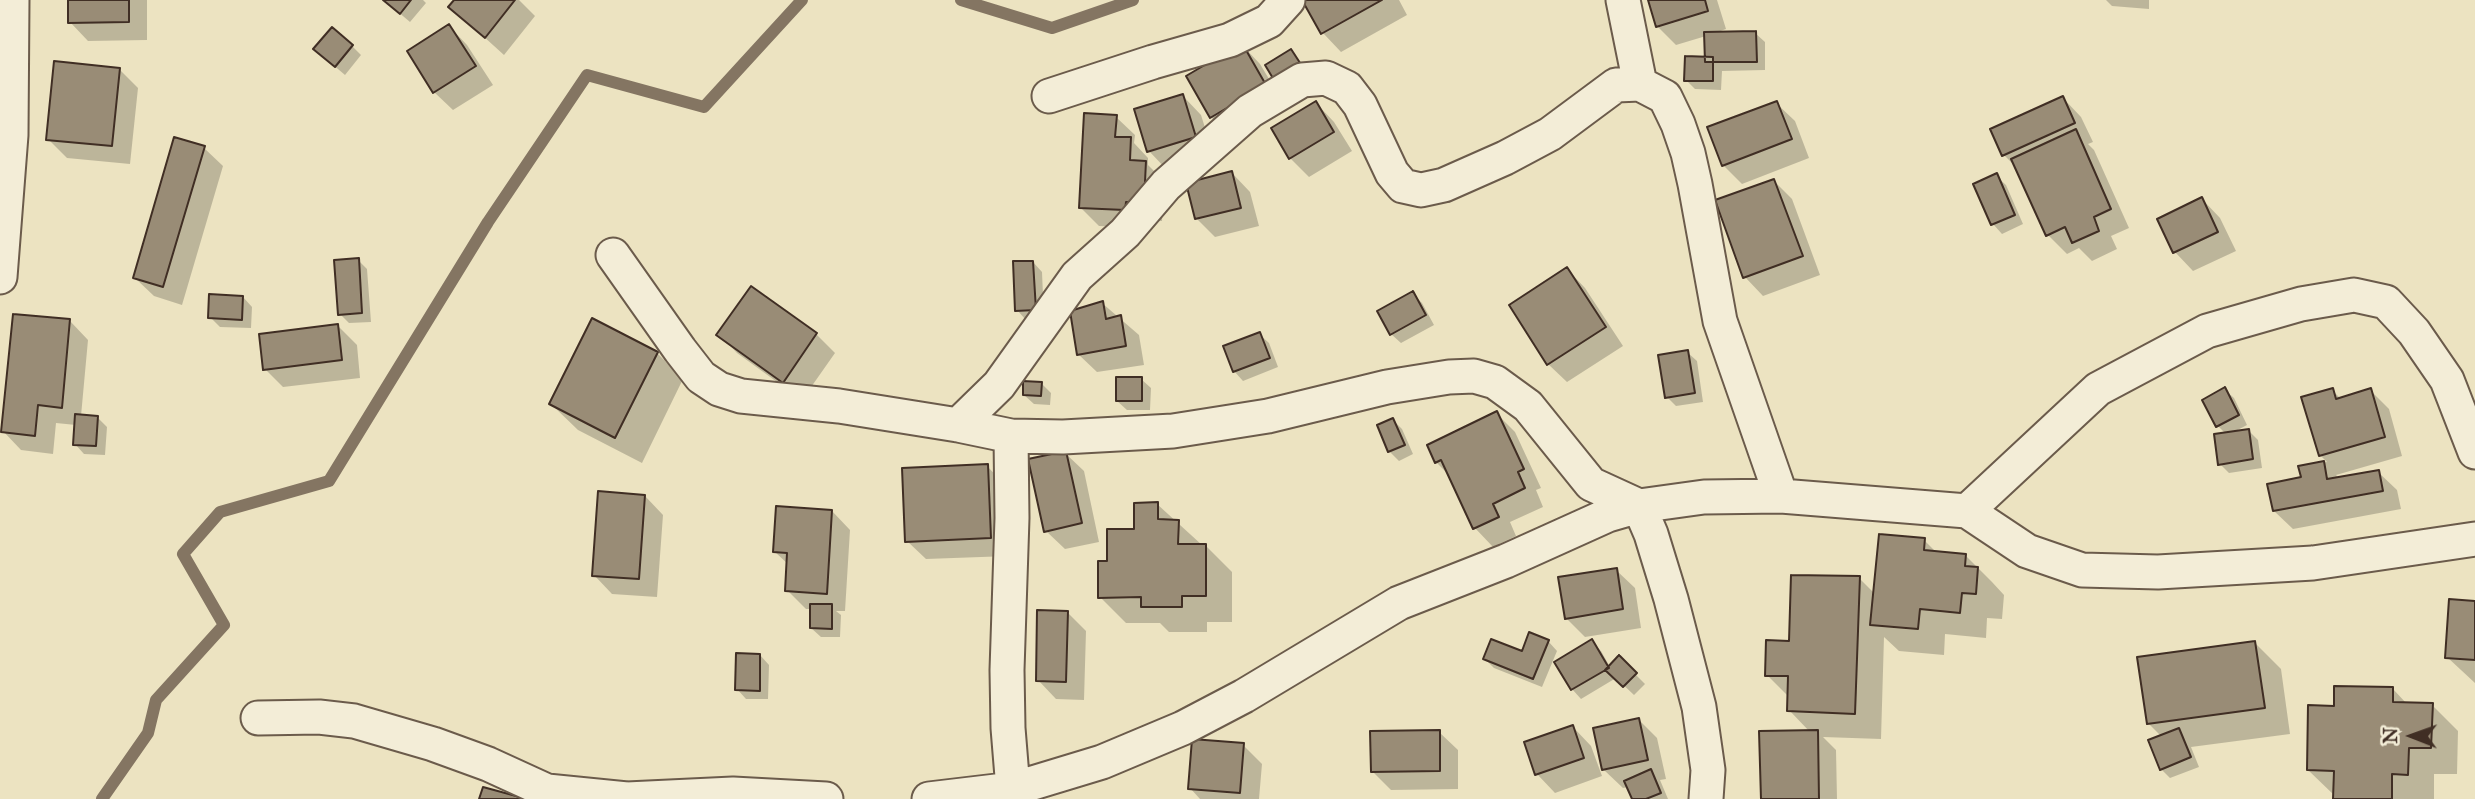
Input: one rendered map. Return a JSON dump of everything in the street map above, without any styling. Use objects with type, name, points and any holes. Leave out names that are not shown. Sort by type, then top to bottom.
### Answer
[{"type":"street","points":[[0,277],[10,135],[12,0]]},
{"type":"street","points":[[1049,96],[1230,40],[1269,22],[1288,0]]},
{"type":"street","points":[[1623,0],[1640,84]]},
{"type":"street","points":[[958,425],[999,385],[1077,276],[1125,233],[1166,185],[1250,111],[1302,80],[1326,78],[1348,88],[1360,105],[1392,173],[1403,187],[1420,190],[1444,185],[1505,158],[1550,134],[1616,85],[1640,84],[1665,97],[1688,153],[1720,321],[1781,496]]},
{"type":"street","points":[[613,255],[701,377],[719,389],[741,396],[839,406],[1011,436],[1063,437],[1173,431],[1268,416],[1387,387],[1448,377],[1474,376],[1495,382],[1528,406],[1591,484],[1639,506],[1651,534],[1671,599],[1699,707],[1708,770],[1706,799]]},
{"type":"street","points":[[1968,511],[2098,389],[2207,331],[2301,304],[2354,295],[2386,302],[2414,332],[2447,380],[2475,452]]},
{"type":"street","points":[[1011,436],[1012,518],[1007,670],[1013,789]]},
{"type":"street","points":[[929,799],[1013,789],[1102,762],[1183,728],[1244,696],[1399,603],[1506,561],[1608,515],[1639,506],[1704,497],[1781,496],[1968,511],[2027,551],[2082,570],[2158,572],[2313,563],[2475,539]]},
{"type":"street","points":[[258,718],[319,717],[354,721],[433,744],[488,764],[547,791],[627,799],[733,794],[825,799]]},
{"type":"building","points":[[68,0],[129,0],[129,22],[68,23]]},
{"type":"building","points":[[383,0],[411,0],[400,14]]},
{"type":"building","points":[[454,0],[515,0],[485,38],[448,7]]},
{"type":"building","points":[[1302,0],[1382,0],[1321,34]]},
{"type":"building","points":[[1648,0],[1705,0],[1708,11],[1656,27]]},
{"type":"building","points":[[449,24],[476,66],[433,93],[407,51]]},
{"type":"building","points":[[332,27],[353,45],[335,67],[313,49]]},
{"type":"building","points":[[1756,31],[1757,62],[1705,62],[1704,32]]},
{"type":"building","points":[[1242,43],[1266,85],[1210,118],[1186,76]]},
{"type":"building","points":[[1291,49],[1304,69],[1277,85],[1265,65]]},
{"type":"building","points":[[1685,56],[1713,57],[1713,81],[1684,81]]},
{"type":"building","points":[[54,61],[120,68],[112,146],[46,140]]},
{"type":"building","points":[[1183,94],[1196,137],[1147,152],[1134,109]]},
{"type":"building","points":[[2063,96],[2075,123],[2002,156],[1990,129]]},
{"type":"building","points":[[1316,101],[1334,132],[1289,159],[1271,128]]},
{"type":"building","points":[[1777,101],[1792,139],[1722,166],[1707,127]]},
{"type":"building","points":[[1084,113],[1117,115],[1115,137],[1131,137],[1130,160],[1146,161],[1144,203],[1126,202],[1125,210],[1079,208]]},
{"type":"building","points":[[2076,129],[2111,209],[2094,217],[2099,231],[2072,243],[2065,227],[2046,236],[2011,159]]},
{"type":"building","points":[[174,137],[205,146],[163,287],[133,278]]},
{"type":"building","points":[[1232,171],[1241,208],[1195,219],[1186,183]]},
{"type":"building","points":[[1997,173],[2015,215],[1991,225],[1973,184]]},
{"type":"building","points":[[1774,179],[1803,256],[1743,278],[1715,200]]},
{"type":"building","points":[[2202,197],[2218,232],[2173,253],[2157,219]]},
{"type":"building","points":[[359,258],[362,313],[338,315],[334,260]]},
{"type":"building","points":[[1013,261],[1033,261],[1036,310],[1015,311]]},
{"type":"building","points":[[1567,267],[1606,327],[1547,365],[1509,305]]},
{"type":"building","points":[[751,286],[817,333],[783,383],[716,335]]},
{"type":"building","points":[[1413,291],[1426,315],[1390,335],[1377,311]]},
{"type":"building","points":[[209,294],[243,296],[242,320],[208,318]]},
{"type":"building","points":[[1103,301],[1106,319],[1121,315],[1126,346],[1077,355],[1070,311]]},
{"type":"building","points":[[13,314],[70,319],[62,408],[38,405],[35,436],[1,432]]},
{"type":"building","points":[[592,318],[658,352],[615,438],[549,404]]},
{"type":"building","points":[[338,324],[342,360],[263,370],[259,334]]},
{"type":"building","points":[[1260,332],[1270,358],[1233,372],[1223,346]]},
{"type":"building","points":[[1688,350],[1695,393],[1665,398],[1658,355]]},
{"type":"building","points":[[1116,377],[1142,377],[1142,401],[1116,401]]},
{"type":"building","points":[[1023,381],[1042,382],[1041,396],[1023,395]]},
{"type":"building","points":[[2225,387],[2239,415],[2216,427],[2202,400]]},
{"type":"building","points":[[2333,388],[2336,399],[2371,388],[2385,437],[2319,456],[2301,397]]},
{"type":"building","points":[[1497,411],[1524,469],[1518,472],[1525,488],[1493,504],[1499,517],[1473,529],[1441,460],[1435,463],[1427,445]]},
{"type":"building","points":[[75,414],[98,416],[96,446],[73,445]]},
{"type":"building","points":[[1393,418],[1405,445],[1388,452],[1377,425]]},
{"type":"building","points":[[2249,429],[2253,459],[2218,465],[2214,434]]},
{"type":"building","points":[[1066,451],[1082,523],[1044,532],[1028,459]]},
{"type":"building","points":[[2324,461],[2327,479],[2379,470],[2383,491],[2273,511],[2267,484],[2301,477],[2298,466]]},
{"type":"building","points":[[988,464],[991,538],[905,542],[902,468]]},
{"type":"building","points":[[598,491],[645,495],[639,579],[592,576]]},
{"type":"building","points":[[1158,502],[1158,519],[1179,520],[1178,544],[1206,544],[1206,596],[1182,596],[1182,607],[1141,607],[1141,597],[1098,598],[1098,561],[1107,561],[1107,529],[1134,529],[1134,503]]},
{"type":"building","points":[[776,506],[832,510],[827,594],[785,591],[787,553],[773,552]]},
{"type":"building","points":[[1879,534],[1925,538],[1924,550],[1966,554],[1965,566],[1978,567],[1976,594],[1962,593],[1960,613],[1920,609],[1918,629],[1870,625]]},
{"type":"building","points":[[1617,568],[1623,609],[1565,619],[1558,577]]},
{"type":"building","points":[[1791,575],[1860,576],[1855,714],[1787,711],[1788,676],[1765,676],[1766,640],[1789,641]]},
{"type":"building","points":[[2449,599],[2475,601],[2475,660],[2445,658]]},
{"type":"building","points":[[810,604],[832,604],[832,629],[810,628]]},
{"type":"building","points":[[1037,610],[1068,611],[1066,682],[1036,681]]},
{"type":"building","points":[[1529,632],[1549,640],[1533,679],[1483,659],[1491,639],[1522,651]]},
{"type":"building","points":[[1592,639],[1609,668],[1571,690],[1554,662]]},
{"type":"building","points":[[2255,641],[2265,708],[2147,724],[2137,657]]},
{"type":"building","points":[[736,653],[760,654],[760,691],[735,690]]},
{"type":"building","points":[[1619,655],[1637,673],[1623,687],[1605,670]]},
{"type":"building","points":[[2334,686],[2393,687],[2393,702],[2433,703],[2431,748],[2409,748],[2408,775],[2392,774],[2392,799],[2333,799],[2334,771],[2307,770],[2308,705],[2334,706]]},
{"type":"building","points":[[1639,718],[1648,760],[1602,770],[1593,728]]},
{"type":"building","points":[[1573,725],[1584,758],[1535,775],[1524,742]]},
{"type":"building","points":[[2179,728],[2191,757],[2160,770],[2148,740]]},
{"type":"building","points":[[1440,730],[1440,771],[1371,772],[1370,731]]},
{"type":"building","points":[[1818,730],[1819,799],[1761,799],[1759,731]]},
{"type":"building","points":[[1192,739],[1244,743],[1240,793],[1188,789]]},
{"type":"building","points":[[1651,769],[1661,793],[1646,799],[1632,799],[1624,781]]},
{"type":"building","points":[[483,787],[527,799],[479,799]]},
{"type":"waterway","points":[[102,799],[148,733],[156,700],[224,625],[183,554],[220,512],[329,481],[488,222],[587,75],[704,107],[802,0]]},
{"type":"waterway","points":[[961,0],[1052,28],[1133,0]]}]
